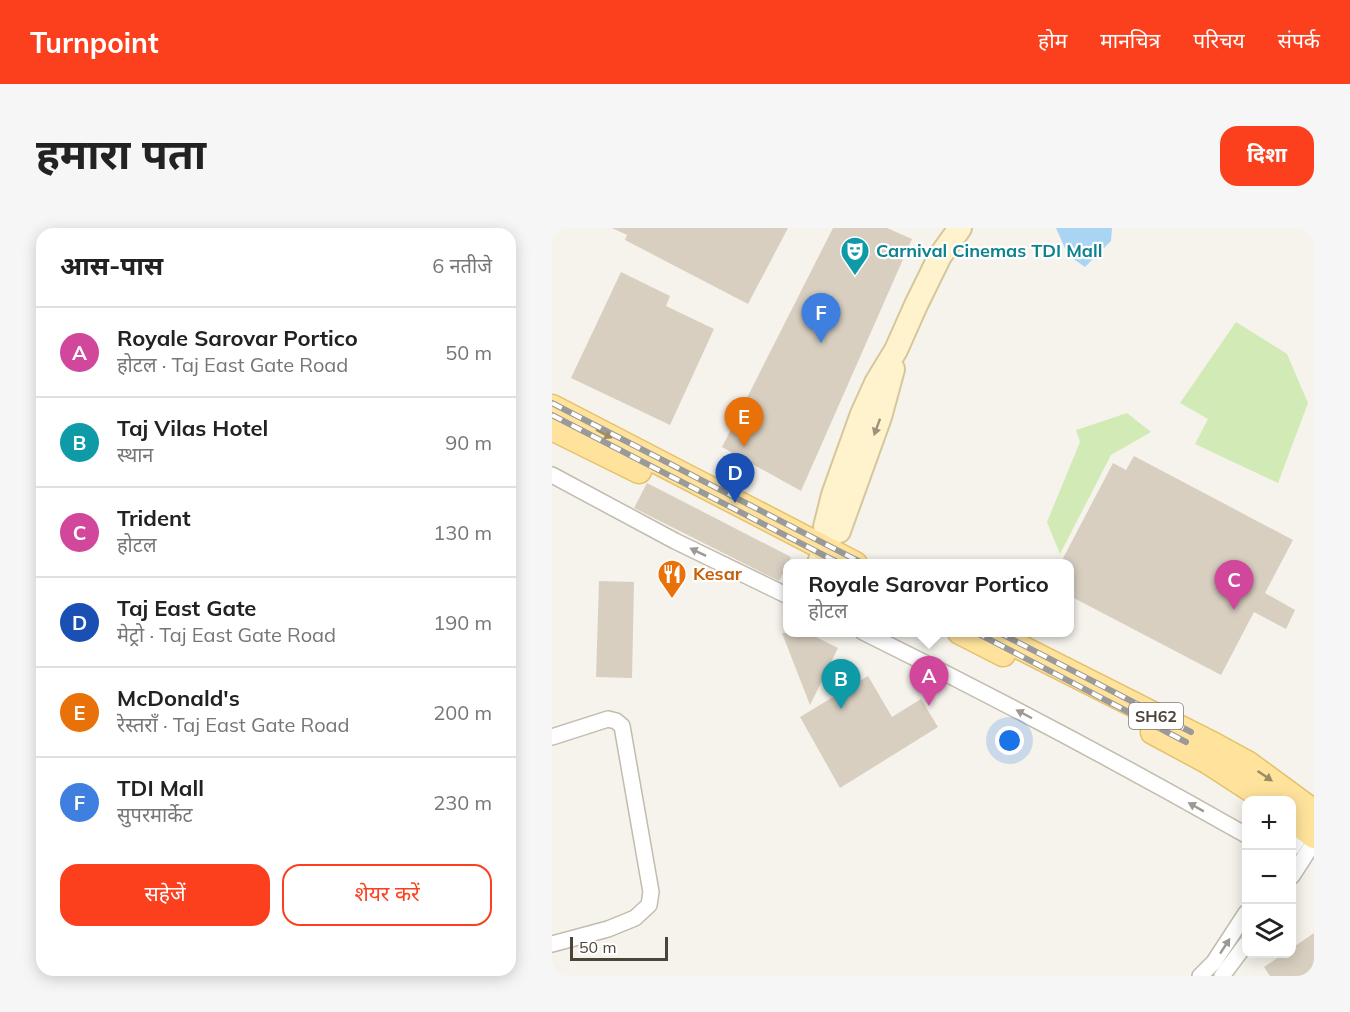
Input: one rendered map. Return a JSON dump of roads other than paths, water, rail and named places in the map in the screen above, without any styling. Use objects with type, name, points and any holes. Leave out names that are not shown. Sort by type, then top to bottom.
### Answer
[{"type":"main road","points":[[823,554],[825,527],[833,495],[876,383],[896,350],[940,255],[960,228]]},
{"type":"main road","points":[[552,407],[823,554]]},
{"type":"main road","points":[[552,428],[823,554],[839,559]]},
{"type":"main road","name":"SH62","points":[[968,637],[1207,761],[1260,796]]},
{"type":"main road","name":"SH62","points":[[998,637],[1222,749],[1266,776],[1306,828]]},
{"type":"street","points":[[552,476],[675,541],[783,594]]},
{"type":"street","points":[[871,637],[930,665],[1143,777],[1242,834]]},
{"type":"street","points":[[552,737],[608,719],[616,720],[622,726],[651,892],[650,905],[635,918],[608,929],[552,944]]},
{"type":"street","points":[[1296,862],[1306,828]]},
{"type":"street","points":[[1200,976],[1214,962],[1242,919]]},
{"type":"street","points":[[1222,976],[1242,949]]},
{"type":"water","points":[[1056,228],[1112,228],[1111,241],[1085,267],[1068,255]]},
{"type":"railway","points":[[552,403],[854,559]]},
{"type":"railway","points":[[552,415],[831,559]]},
{"type":"railway","points":[[985,637],[1186,742]]},
{"type":"railway","points":[[1008,637],[1191,732]]},
{"type":"place","name":"Carnival Cinemas TDI Mall","points":[[855,276]]},
{"type":"place","name":"TDI Mall","points":[[821,343]]},
{"type":"place","name":"McDonald's","points":[[744,447]]},
{"type":"place","name":"Taj East Gate","points":[[735,503]]},
{"type":"place","name":"Kesar","points":[[672,600]]},
{"type":"place","name":"Trident","points":[[1234,610]]},
{"type":"place","name":"Royale Sarovar Portico","points":[[929,706]]},
{"type":"place","name":"Taj Vilas Hotel","points":[[841,709]]}]
